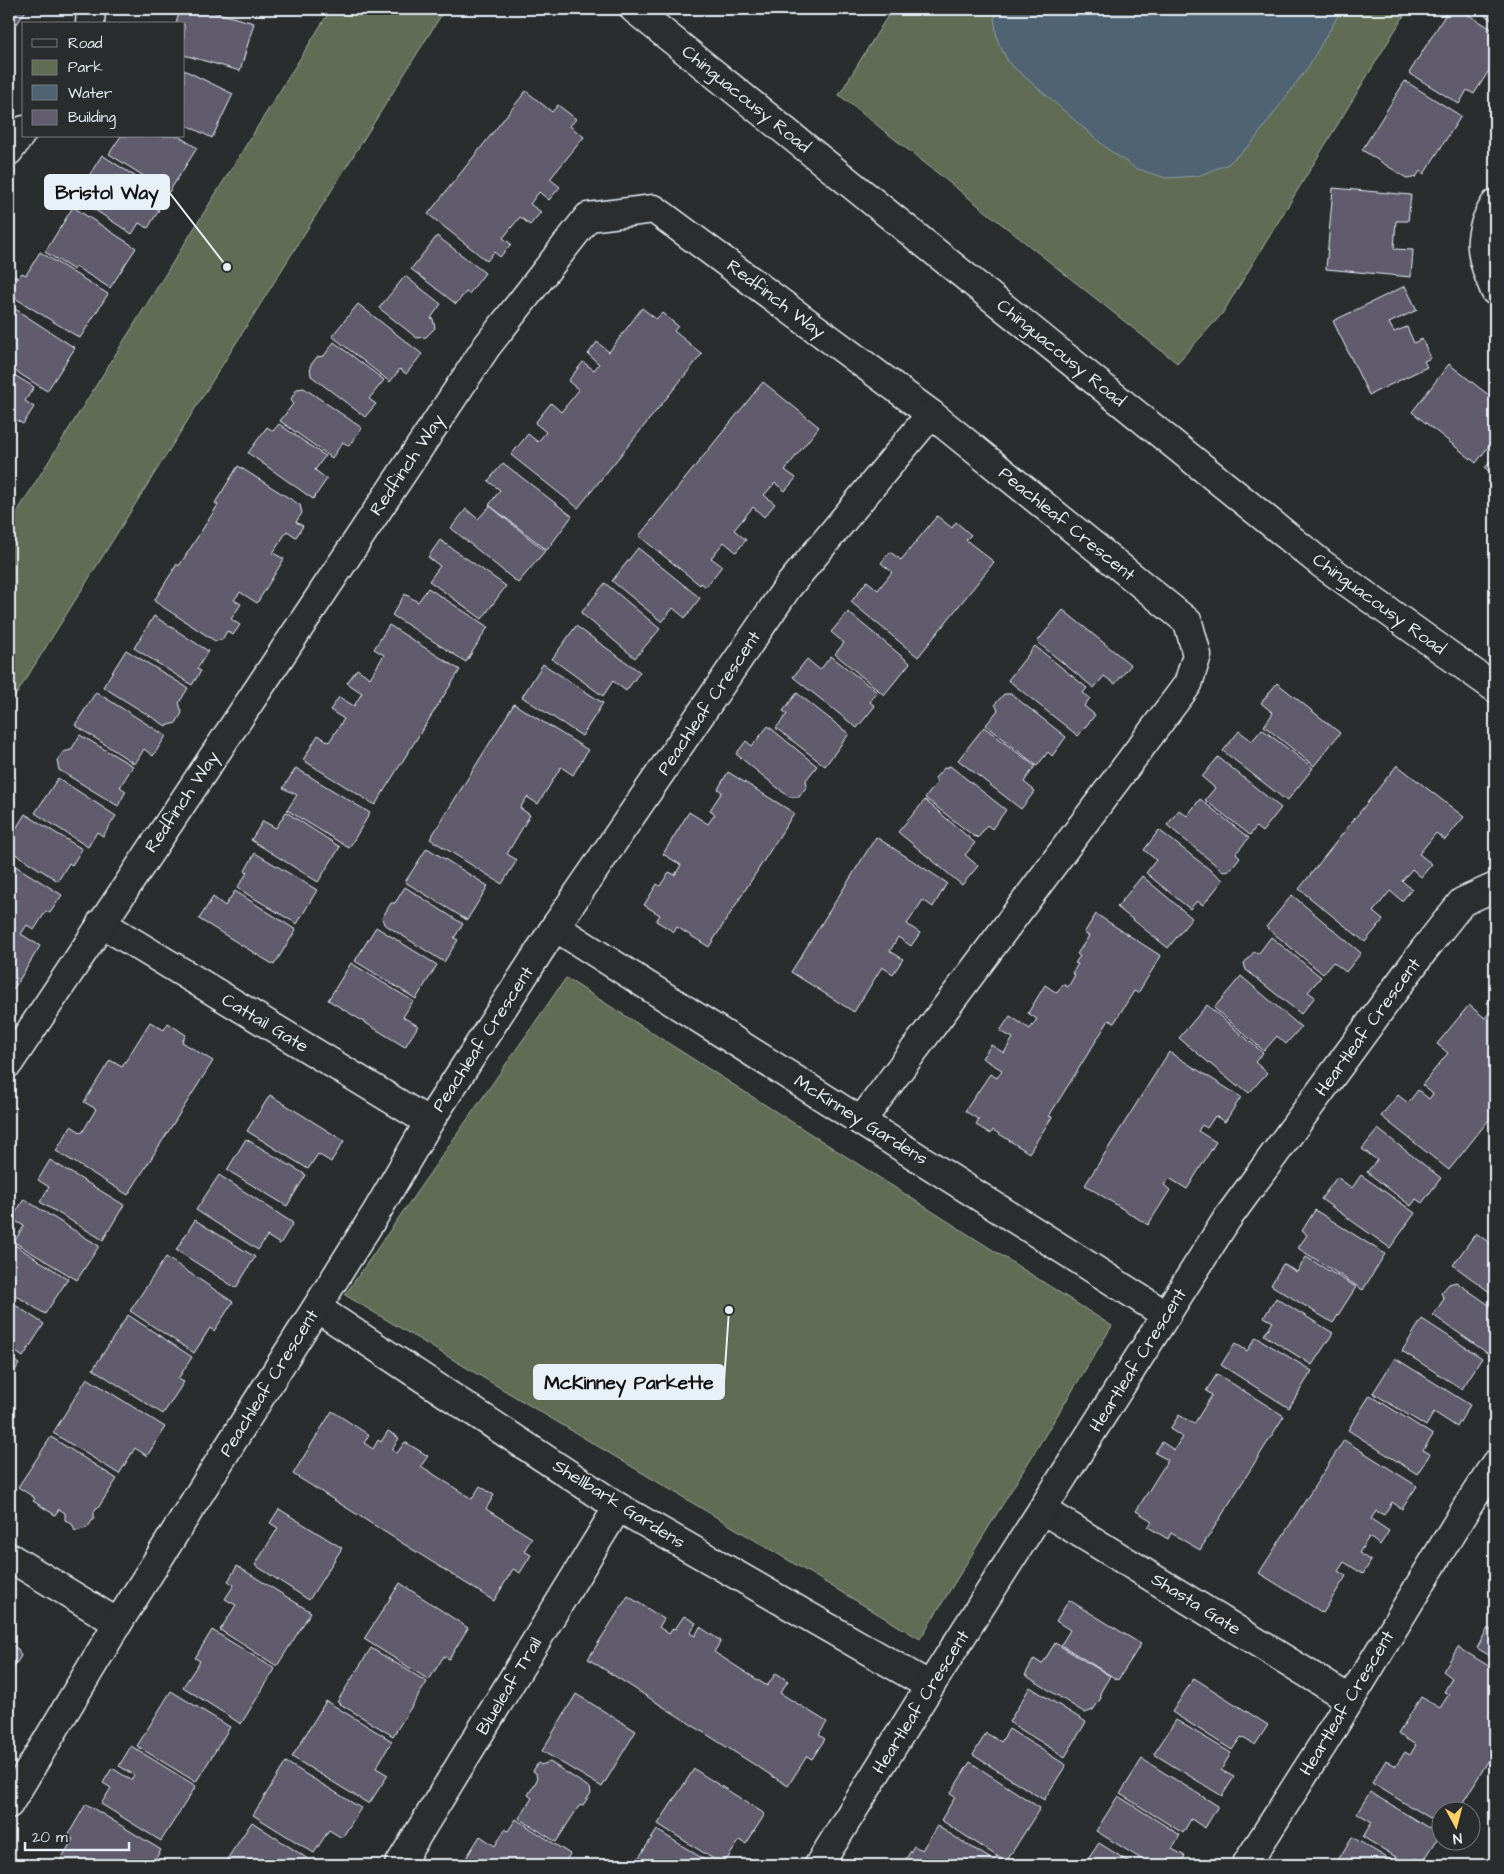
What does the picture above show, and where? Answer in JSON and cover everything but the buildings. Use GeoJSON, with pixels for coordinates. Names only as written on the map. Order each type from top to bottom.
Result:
{"type":"FeatureCollection","features":[{"type":"Feature","properties":{"kind":"street"},"geometry":{"type":"LineString","coordinates":[[90,22],[91,9]]}},
{"type":"Feature","properties":{"kind":"street","name":"Chinguacousy Road"},"geometry":{"type":"LineString","coordinates":[[634,9],[1322,564],[1495,688]]}},
{"type":"Feature","properties":{"kind":"street"},"geometry":{"type":"LineString","coordinates":[[9,151],[22,133]]}},
{"type":"Feature","properties":{"kind":"street"},"geometry":{"type":"LineString","coordinates":[[1495,204],[1488,215],[1481,237],[1484,264],[1495,291]]}},
{"type":"Feature","properties":{"kind":"street","name":"Redfinch Way"},"geometry":{"type":"LineString","coordinates":[[9,1063],[487,346],[588,217],[654,209],[931,414]]}},
{"type":"Feature","properties":{"kind":"street","name":"Peachleaf Crescent"},"geometry":{"type":"LineString","coordinates":[[9,1804],[118,1623],[376,1213],[429,1122],[555,927],[787,588],[931,414],[1188,622],[1197,655],[1188,684],[861,1121]]}},
{"type":"Feature","properties":{"kind":"street","name":"Heartleaf Crescent"},"geometry":{"type":"LineString","coordinates":[[819,1865],[930,1686],[1227,1219],[1424,950],[1462,902],[1495,887]]}},
{"type":"Feature","properties":{"kind":"street","name":"Cattail Gate"},"geometry":{"type":"LineString","coordinates":[[101,923],[429,1122]]}},
{"type":"Feature","properties":{"kind":"street","name":"McKinney Gardens"},"geometry":{"type":"LineString","coordinates":[[555,927],[1166,1315]]}},
{"type":"Feature","properties":{"kind":"street","name":"Shellbark Gardens"},"geometry":{"type":"LineString","coordinates":[[317,1308],[618,1507],[930,1686]]}},
{"type":"Feature","properties":{"kind":"street","name":"Heartleaf Crescent"},"geometry":{"type":"LineString","coordinates":[[1246,1865],[1322,1746],[1495,1464]]}},
{"type":"Feature","properties":{"kind":"street","name":"Blueleaf Trail"},"geometry":{"type":"LineString","coordinates":[[399,1865],[618,1507]]}},
{"type":"Feature","properties":{"kind":"street","name":"Shasta Gate"},"geometry":{"type":"LineString","coordinates":[[1043,1510],[1350,1698]]}},
{"type":"Feature","properties":{"kind":"street"},"geometry":{"type":"LineString","coordinates":[[9,1557],[118,1623]]}},
{"type":"Feature","properties":{"kind":"green space"},"geometry":{"type":"Polygon","coordinates":[[[331,9],[445,9],[9,706],[9,525],[331,9]]]}},
{"type":"Feature","properties":{"kind":"green space"},"geometry":{"type":"Polygon","coordinates":[[[892,9],[1408,9],[1222,314],[1177,363],[839,95],[892,9]]]}},
{"type":"Feature","properties":{"kind":"green space"},"geometry":{"type":"Polygon","coordinates":[[[566,978],[1112,1326],[920,1639],[345,1295],[566,978]]]}},
{"type":"Feature","properties":{"kind":"water"},"geometry":{"type":"Polygon","coordinates":[[[999,9],[1342,9],[1308,67],[1252,143],[1228,164],[1198,176],[1166,178],[1135,168],[1109,150],[1009,63],[998,42],[994,19],[999,9]]]}},
{"type":"Feature","properties":{"kind":"place","name":"Bristol Way"},"geometry":{"type":"Point","coordinates":[227,267]}},
{"type":"Feature","properties":{"kind":"place","name":"McKinney Parkette"},"geometry":{"type":"Point","coordinates":[729,1310]}}]}
